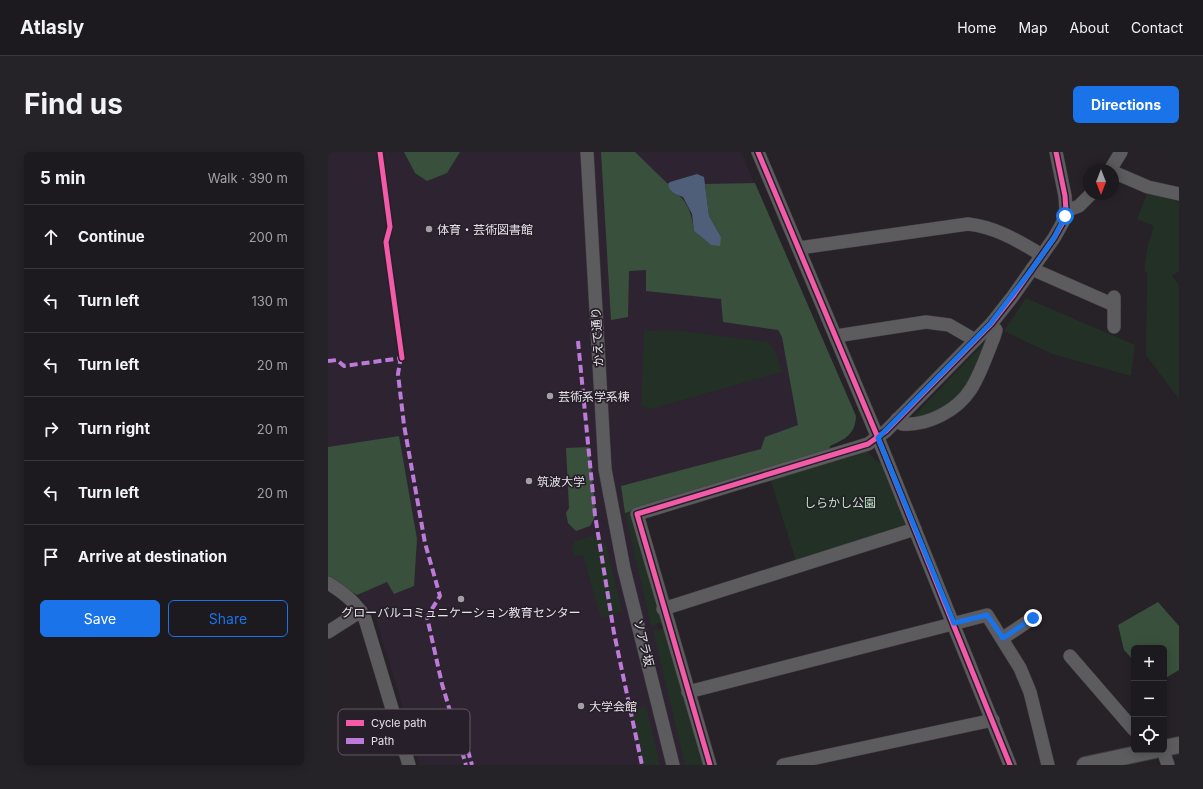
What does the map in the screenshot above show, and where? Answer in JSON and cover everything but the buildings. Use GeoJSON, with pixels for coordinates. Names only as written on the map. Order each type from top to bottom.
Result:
{"type":"FeatureCollection","features":[{"type":"Feature","properties":{"kind":"main road"},"geometry":{"type":"LineString","coordinates":[[1167,748],[1179,745]]}},
{"type":"Feature","properties":{"kind":"main road"},"geometry":{"type":"LineString","coordinates":[[1085,765],[1142,753]]}},
{"type":"Feature","properties":{"kind":"street","name":"かえで通り"},"geometry":{"type":"LineString","coordinates":[[587,152],[603,444],[614,522]]}},
{"type":"Feature","properties":{"kind":"street"},"geometry":{"type":"LineString","coordinates":[[758,152],[878,438],[954,623],[1010,765]]}},
{"type":"Feature","properties":{"kind":"street"},"geometry":{"type":"LineString","coordinates":[[710,765],[663,608],[637,514],[868,444],[878,438],[990,324],[1032,269],[1063,222],[1066,211],[1065,196],[1056,152]]}},
{"type":"Feature","properties":{"kind":"street"},"geometry":{"type":"LineString","coordinates":[[1114,164],[1121,152]]}},
{"type":"Feature","properties":{"kind":"street"},"geometry":{"type":"LineString","coordinates":[[1119,175],[1148,187],[1179,194]]}},
{"type":"Feature","properties":{"kind":"street"},"geometry":{"type":"LineString","coordinates":[[1066,211],[1079,206],[1086,200]]}},
{"type":"Feature","properties":{"kind":"street"},"geometry":{"type":"LineString","coordinates":[[799,248],[968,224],[1003,233],[1042,255]]}},
{"type":"Feature","properties":{"kind":"street"},"geometry":{"type":"LineString","coordinates":[[1032,269],[1114,300],[1114,327]]}},
{"type":"Feature","properties":{"kind":"street"},"geometry":{"type":"LineString","coordinates":[[836,336],[932,322],[949,325],[975,340]]}},
{"type":"Feature","properties":{"kind":"street"},"geometry":{"type":"LineString","coordinates":[[897,420],[902,424],[914,425],[926,423],[957,404],[966,396],[994,338],[996,330],[990,324]]}},
{"type":"Feature","properties":{"kind":"street","name":"ソアラ坂"},"geometry":{"type":"LineString","coordinates":[[614,522],[673,765]]}},
{"type":"Feature","properties":{"kind":"street"},"geometry":{"type":"LineString","coordinates":[[663,608],[915,529]]}},
{"type":"Feature","properties":{"kind":"street"},"geometry":{"type":"LineString","coordinates":[[328,584],[351,599],[361,611],[392,709]]}},
{"type":"Feature","properties":{"kind":"street"},"geometry":{"type":"LineString","coordinates":[[328,632],[361,611]]}},
{"type":"Feature","properties":{"kind":"street"},"geometry":{"type":"LineString","coordinates":[[688,692],[987,615],[1003,638],[1020,668],[1030,692],[1048,765]]}},
{"type":"Feature","properties":{"kind":"street"},"geometry":{"type":"LineString","coordinates":[[1003,638],[1033,618]]}},
{"type":"Feature","properties":{"kind":"street"},"geometry":{"type":"LineString","coordinates":[[1070,656],[1131,727]]}},
{"type":"Feature","properties":{"kind":"street"},"geometry":{"type":"LineString","coordinates":[[783,765],[993,720]]}},
{"type":"Feature","properties":{"kind":"street"},"geometry":{"type":"LineString","coordinates":[[1158,753],[1168,765]]}},
{"type":"Feature","properties":{"kind":"street"},"geometry":{"type":"LineString","coordinates":[[406,755],[409,765]]}},
{"type":"Feature","properties":{"kind":"shaded area","name":"筑波大学"},"geometry":{"type":"Polygon","coordinates":[[[328,152],[741,152],[856,416],[855,427],[845,439],[830,446],[829,451],[633,512],[688,765],[420,765],[417,755],[470,755],[470,709],[403,709],[375,615],[357,595],[328,577],[328,152]]]}},
{"type":"Feature","properties":{"kind":"green space"},"geometry":{"type":"Polygon","coordinates":[[[404,152],[460,152],[447,173],[427,181],[415,173],[404,152]]]}},
{"type":"Feature","properties":{"kind":"green space"},"geometry":{"type":"Polygon","coordinates":[[[601,152],[635,152],[668,184],[669,187],[680,196],[690,211],[694,231],[711,245],[721,237],[709,216],[705,184],[755,183],[856,416],[854,428],[848,436],[830,446],[829,451],[625,513],[621,486],[761,449],[765,437],[798,425],[782,337],[778,330],[723,322],[721,299],[646,291],[646,270],[629,271],[628,317],[611,320],[601,152]]]}},
{"type":"Feature","properties":{"kind":"green space"},"geometry":{"type":"Polygon","coordinates":[[[1148,192],[1179,202],[1179,271],[1172,276],[1179,285],[1179,399],[1146,355],[1147,273],[1144,271],[1147,249],[1154,226],[1137,219],[1148,192]]]}},
{"type":"Feature","properties":{"kind":"green space"},"geometry":{"type":"Polygon","coordinates":[[[1026,298],[1135,345],[1131,376],[1052,354],[1004,331],[1026,298]]]}},
{"type":"Feature","properties":{"kind":"green space"},"geometry":{"type":"Polygon","coordinates":[[[675,330],[768,342],[775,350],[782,372],[650,409],[641,405],[644,331],[675,330]]]}},
{"type":"Feature","properties":{"kind":"green space"},"geometry":{"type":"Polygon","coordinates":[[[992,335],[970,386],[954,404],[908,422],[992,335]]]}},
{"type":"Feature","properties":{"kind":"green space"},"geometry":{"type":"Polygon","coordinates":[[[399,436],[417,539],[414,586],[394,594],[387,582],[357,595],[328,577],[328,447],[399,436]]]}},
{"type":"Feature","properties":{"kind":"green space"},"geometry":{"type":"Polygon","coordinates":[[[589,447],[596,515],[590,526],[576,531],[568,523],[566,513],[569,508],[566,448],[589,447]]]}},
{"type":"Feature","properties":{"kind":"green space","name":"しらかし公園"},"geometry":{"type":"Polygon","coordinates":[[[866,451],[883,466],[907,523],[903,528],[796,561],[770,478],[866,451]]]}},
{"type":"Feature","properties":{"kind":"green space"},"geometry":{"type":"Polygon","coordinates":[[[632,512],[663,622],[651,626],[625,513],[632,512]]]}},
{"type":"Feature","properties":{"kind":"green space"},"geometry":{"type":"Polygon","coordinates":[[[594,535],[597,540],[602,538],[603,545],[606,544],[622,611],[601,618],[583,555],[574,557],[572,547],[575,541],[594,535]]]}},
{"type":"Feature","properties":{"kind":"green space"},"geometry":{"type":"Polygon","coordinates":[[[1158,602],[1179,626],[1179,670],[1167,677],[1167,645],[1131,645],[1131,658],[1124,650],[1118,625],[1158,602]]]}},
{"type":"Feature","properties":{"kind":"green space"},"geometry":{"type":"Polygon","coordinates":[[[665,628],[705,765],[685,765],[653,631],[665,628]]]}},
{"type":"Feature","properties":{"kind":"green space"},"geometry":{"type":"Polygon","coordinates":[[[646,706],[660,765],[643,765],[631,711],[646,706]]]}},
{"type":"Feature","properties":{"kind":"water"},"geometry":{"type":"Polygon","coordinates":[[[697,174],[704,177],[709,216],[721,237],[720,246],[711,245],[694,231],[692,214],[683,197],[673,192],[668,184],[670,182],[697,174]]]}},
{"type":"Feature","properties":{"kind":"marked path"},"geometry":{"type":"LineString","coordinates":[[578,341],[595,515],[614,633],[642,765]]}},
{"type":"Feature","properties":{"kind":"marked path"},"geometry":{"type":"LineString","coordinates":[[401,356],[398,374],[404,425],[425,543],[440,596],[427,617],[442,684],[449,709]]}},
{"type":"Feature","properties":{"kind":"marked path"},"geometry":{"type":"LineString","coordinates":[[328,361],[337,360],[344,366],[402,358]]}},
{"type":"Feature","properties":{"kind":"marked path"},"geometry":{"type":"LineString","coordinates":[[463,755],[466,765]]}},
{"type":"Feature","properties":{"kind":"marked path"},"geometry":{"type":"LineString","coordinates":[[469,755],[472,765]]}},
{"type":"Feature","properties":{"kind":"cycle path"},"geometry":{"type":"LineString","coordinates":[[380,152],[390,227],[386,242],[402,358]]}},
{"type":"Feature","properties":{"kind":"cycle path"},"geometry":{"type":"LineString","coordinates":[[758,152],[878,438],[1010,765]]}},
{"type":"Feature","properties":{"kind":"cycle path"},"geometry":{"type":"LineString","coordinates":[[710,765],[637,514],[868,444],[886,431],[991,324],[1013,296],[1054,238],[1063,222],[1066,211],[1065,196],[1056,152]]}},
{"type":"Feature","properties":{"kind":"place","name":"体育・芸術図書館"},"geometry":{"type":"Point","coordinates":[429,229]}},
{"type":"Feature","properties":{"kind":"place","name":"芸術系学系棟"},"geometry":{"type":"Point","coordinates":[550,396]}},
{"type":"Feature","properties":{"kind":"place","name":"筑波大学"},"geometry":{"type":"Point","coordinates":[529,481]}},
{"type":"Feature","properties":{"kind":"place","name":"グローバルコミュニケーション教育センター"},"geometry":{"type":"Point","coordinates":[461,599]}},
{"type":"Feature","properties":{"kind":"place","name":"大学会館"},"geometry":{"type":"Point","coordinates":[581,706]}},
{"type":"Feature","properties":{"kind":"route"},"geometry":{"type":"LineString","coordinates":[[1033,618],[1003,638],[987,615],[954,623],[878,438],[990,324],[1013,296],[1054,238],[1065,216]]}}]}
